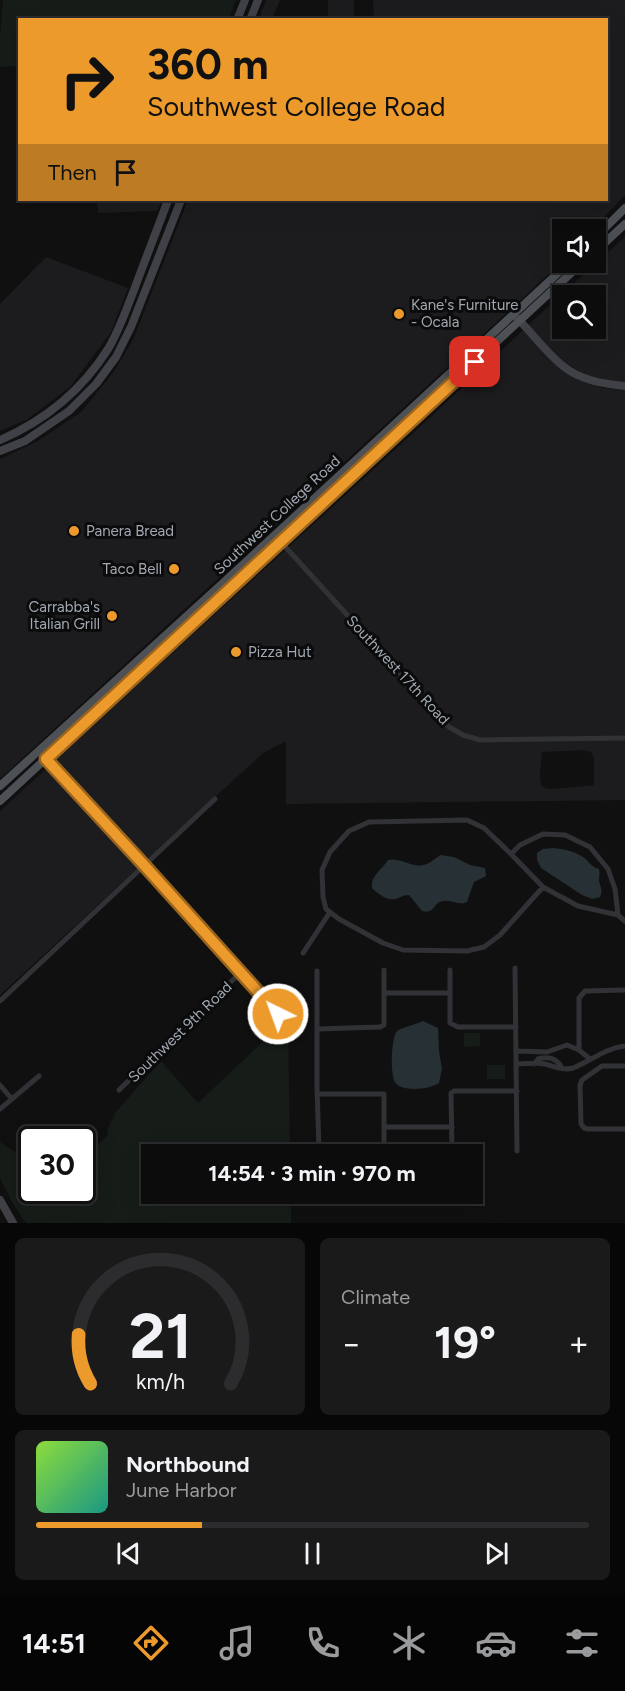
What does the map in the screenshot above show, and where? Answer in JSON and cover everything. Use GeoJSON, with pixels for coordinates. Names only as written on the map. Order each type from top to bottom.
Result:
{"type":"FeatureCollection","features":[{"type":"Feature","properties":{"kind":"main road"},"geometry":{"type":"LineString","coordinates":[[238,18],[244,0]]}},
{"type":"Feature","properties":{"kind":"main road"},"geometry":{"type":"LineString","coordinates":[[251,18],[258,0]]}},
{"type":"Feature","properties":{"kind":"main road"},"geometry":{"type":"LineString","coordinates":[[0,440],[27,427],[66,399],[82,384],[108,349],[126,310],[168,201]]}},
{"type":"Feature","properties":{"kind":"main road"},"geometry":{"type":"LineString","coordinates":[[0,451],[25,441],[69,411],[96,384],[116,357],[131,327],[181,201]]}},
{"type":"Feature","properties":{"kind":"main road"},"geometry":{"type":"LineString","coordinates":[[606,227],[625,208]]}},
{"type":"Feature","properties":{"kind":"main road"},"geometry":{"type":"LineString","coordinates":[[606,242],[625,224]]}},
{"type":"Feature","properties":{"kind":"main road","name":"Southwest College Road"},"geometry":{"type":"LineString","coordinates":[[517,318],[560,273]]}},
{"type":"Feature","properties":{"kind":"main road","name":"Southwest College Road"},"geometry":{"type":"LineString","coordinates":[[0,786],[278,538],[517,318],[570,273]]}},
{"type":"Feature","properties":{"kind":"main road"},"geometry":{"type":"LineString","coordinates":[[517,318],[563,366],[603,384],[625,386]]}},
{"type":"Feature","properties":{"kind":"main road","name":"Southwest College Road"},"geometry":{"type":"LineString","coordinates":[[0,801],[278,538]]}},
{"type":"Feature","properties":{"kind":"main road"},"geometry":{"type":"LineString","coordinates":[[0,1200],[13,1223]]}},
{"type":"Feature","properties":{"kind":"street","name":"Southwest 17th Road"},"geometry":{"type":"LineString","coordinates":[[278,538],[449,727],[463,735],[480,740],[625,738]]}},
{"type":"Feature","properties":{"kind":"street"},"geometry":{"type":"LineString","coordinates":[[46,759],[278,1014]]}},
{"type":"Feature","properties":{"kind":"street"},"geometry":{"type":"LineString","coordinates":[[0,1000],[215,799]]}},
{"type":"Feature","properties":{"kind":"street"},"geometry":{"type":"LineString","coordinates":[[511,854],[520,845],[543,834],[566,835],[590,847],[608,869],[622,917],[578,906],[543,887],[484,828],[467,820],[369,822],[349,831],[330,852],[322,870],[326,909],[339,919],[384,943],[403,950],[467,951],[484,947],[500,935],[543,887]]}},
{"type":"Feature","properties":{"kind":"street"},"geometry":{"type":"LineString","coordinates":[[303,953],[330,912]]}},
{"type":"Feature","properties":{"kind":"street"},"geometry":{"type":"LineString","coordinates":[[515,968],[517,1150]]}},
{"type":"Feature","properties":{"kind":"street"},"geometry":{"type":"LineString","coordinates":[[318,1029],[384,1025],[384,970]]}},
{"type":"Feature","properties":{"kind":"street"},"geometry":{"type":"LineString","coordinates":[[450,970],[450,1023],[453,1026],[516,1027]]}},
{"type":"Feature","properties":{"kind":"street"},"geometry":{"type":"LineString","coordinates":[[318,971],[319,1144]]}},
{"type":"Feature","properties":{"kind":"street","name":"Southwest 9th Road"},"geometry":{"type":"LineString","coordinates":[[118,1090],[240,973]]}},
{"type":"Feature","properties":{"kind":"street"},"geometry":{"type":"LineString","coordinates":[[579,1050],[579,998],[581,994],[585,991],[625,990]]}},
{"type":"Feature","properties":{"kind":"street"},"geometry":{"type":"LineString","coordinates":[[384,993],[450,993]]}},
{"type":"Feature","properties":{"kind":"street"},"geometry":{"type":"LineString","coordinates":[[517,1052],[548,1052],[567,1045],[579,1050],[590,1059]]}},
{"type":"Feature","properties":{"kind":"street"},"geometry":{"type":"LineString","coordinates":[[517,1064],[544,1064],[574,1068],[615,1047],[625,1046]]}},
{"type":"Feature","properties":{"kind":"street"},"geometry":{"type":"LineString","coordinates":[[597,1055],[602,1066]]}},
{"type":"Feature","properties":{"kind":"street"},"geometry":{"type":"LineString","coordinates":[[625,1066],[602,1066],[582,1080],[580,1085],[581,1124],[584,1128],[588,1130],[625,1129]]}},
{"type":"Feature","properties":{"kind":"street"},"geometry":{"type":"LineString","coordinates":[[0,1109],[39,1076]]}},
{"type":"Feature","properties":{"kind":"street"},"geometry":{"type":"LineString","coordinates":[[0,1085],[11,1098]]}},
{"type":"Feature","properties":{"kind":"street"},"geometry":{"type":"LineString","coordinates":[[452,1144],[451,1093],[454,1091],[517,1091]]}},
{"type":"Feature","properties":{"kind":"street"},"geometry":{"type":"LineString","coordinates":[[317,1094],[384,1094],[384,1144]]}},
{"type":"Feature","properties":{"kind":"street"},"geometry":{"type":"LineString","coordinates":[[385,1127],[452,1126]]}},
{"type":"Feature","properties":{"kind":"shaded area"},"geometry":{"type":"Polygon","coordinates":[[[3,0],[236,0],[229,18],[18,18],[18,66],[0,67],[3,0]]]}},
{"type":"Feature","properties":{"kind":"shaded area"},"geometry":{"type":"Polygon","coordinates":[[[266,0],[280,0],[272,18],[259,18],[266,0]]]}},
{"type":"Feature","properties":{"kind":"shaded area"},"geometry":{"type":"Polygon","coordinates":[[[328,0],[354,0],[354,18],[328,18],[328,0]]]}},
{"type":"Feature","properties":{"kind":"shaded area"},"geometry":{"type":"Polygon","coordinates":[[[373,0],[625,0],[625,195],[602,219],[552,219],[552,271],[0,779],[0,459],[38,441],[81,412],[113,373],[133,340],[188,201],[608,201],[608,18],[374,18],[373,0]]]}},
{"type":"Feature","properties":{"kind":"shaded area"},"geometry":{"type":"Polygon","coordinates":[[[97,201],[162,201],[157,211],[98,213],[97,201]]]}},
{"type":"Feature","properties":{"kind":"shaded area"},"geometry":{"type":"Polygon","coordinates":[[[625,237],[625,383],[603,380],[582,373],[565,363],[528,325],[552,303],[552,339],[606,339],[606,285],[572,285],[585,273],[606,273],[606,254],[625,237]]]}},
{"type":"Feature","properties":{"kind":"shaded area"},"geometry":{"type":"Polygon","coordinates":[[[46,257],[128,288],[111,332],[71,386],[28,419],[0,431],[0,304],[46,257]]]}},
{"type":"Feature","properties":{"kind":"shaded area"},"geometry":{"type":"Polygon","coordinates":[[[523,330],[561,369],[580,380],[603,388],[625,390],[625,800],[286,804],[286,741],[263,753],[0,995],[0,811],[523,330]],[[583,750],[542,752],[541,784],[544,788],[553,789],[594,785],[594,758],[591,752],[583,750]]]}},
{"type":"Feature","properties":{"kind":"shaded area"},"geometry":{"type":"Polygon","coordinates":[[[553,848],[576,853],[599,869],[602,891],[600,897],[592,899],[582,895],[541,868],[537,860],[537,853],[543,849],[553,848]]]}},
{"type":"Feature","properties":{"kind":"shaded area"},"geometry":{"type":"Polygon","coordinates":[[[441,855],[485,868],[486,876],[474,882],[467,902],[443,901],[426,912],[422,911],[409,895],[389,899],[372,888],[373,880],[388,860],[393,859],[419,866],[441,855]]]}},
{"type":"Feature","properties":{"kind":"shaded area"},"geometry":{"type":"Polygon","coordinates":[[[288,1018],[290,1144],[141,1144],[141,1204],[291,1204],[291,1223],[26,1223],[0,1178],[0,1142],[18,1153],[18,1204],[96,1204],[96,1147],[108,1134],[107,1131],[115,1113],[161,1061],[198,1103],[288,1018]]]}},
{"type":"Feature","properties":{"kind":"shaded area"},"geometry":{"type":"Polygon","coordinates":[[[423,1021],[438,1028],[442,1069],[439,1083],[423,1088],[403,1088],[395,1082],[392,1072],[392,1048],[395,1035],[399,1030],[423,1021]]]}},
{"type":"Feature","properties":{"kind":"shaded area"},"geometry":{"type":"Polygon","coordinates":[[[464,1033],[480,1033],[480,1046],[464,1047],[464,1033]]]}},
{"type":"Feature","properties":{"kind":"shaded area"},"geometry":{"type":"Polygon","coordinates":[[[487,1065],[505,1065],[505,1079],[487,1079],[487,1065]]]}},
{"type":"Feature","properties":{"kind":"place","name":"Kane's Furniture - Ocala"},"geometry":{"type":"Point","coordinates":[399,314]}},
{"type":"Feature","properties":{"kind":"place","name":"Panera Bread"},"geometry":{"type":"Point","coordinates":[74,531]}},
{"type":"Feature","properties":{"kind":"place","name":"Taco Bell"},"geometry":{"type":"Point","coordinates":[174,569]}},
{"type":"Feature","properties":{"kind":"place","name":"Carrabba's Italian Grill"},"geometry":{"type":"Point","coordinates":[112,616]}},
{"type":"Feature","properties":{"kind":"place","name":"Pizza Hut"},"geometry":{"type":"Point","coordinates":[236,652]}},
{"type":"Feature","properties":{"kind":"route"},"geometry":{"type":"LineString","coordinates":[[278,1014],[46,759],[475,362]]}}]}
